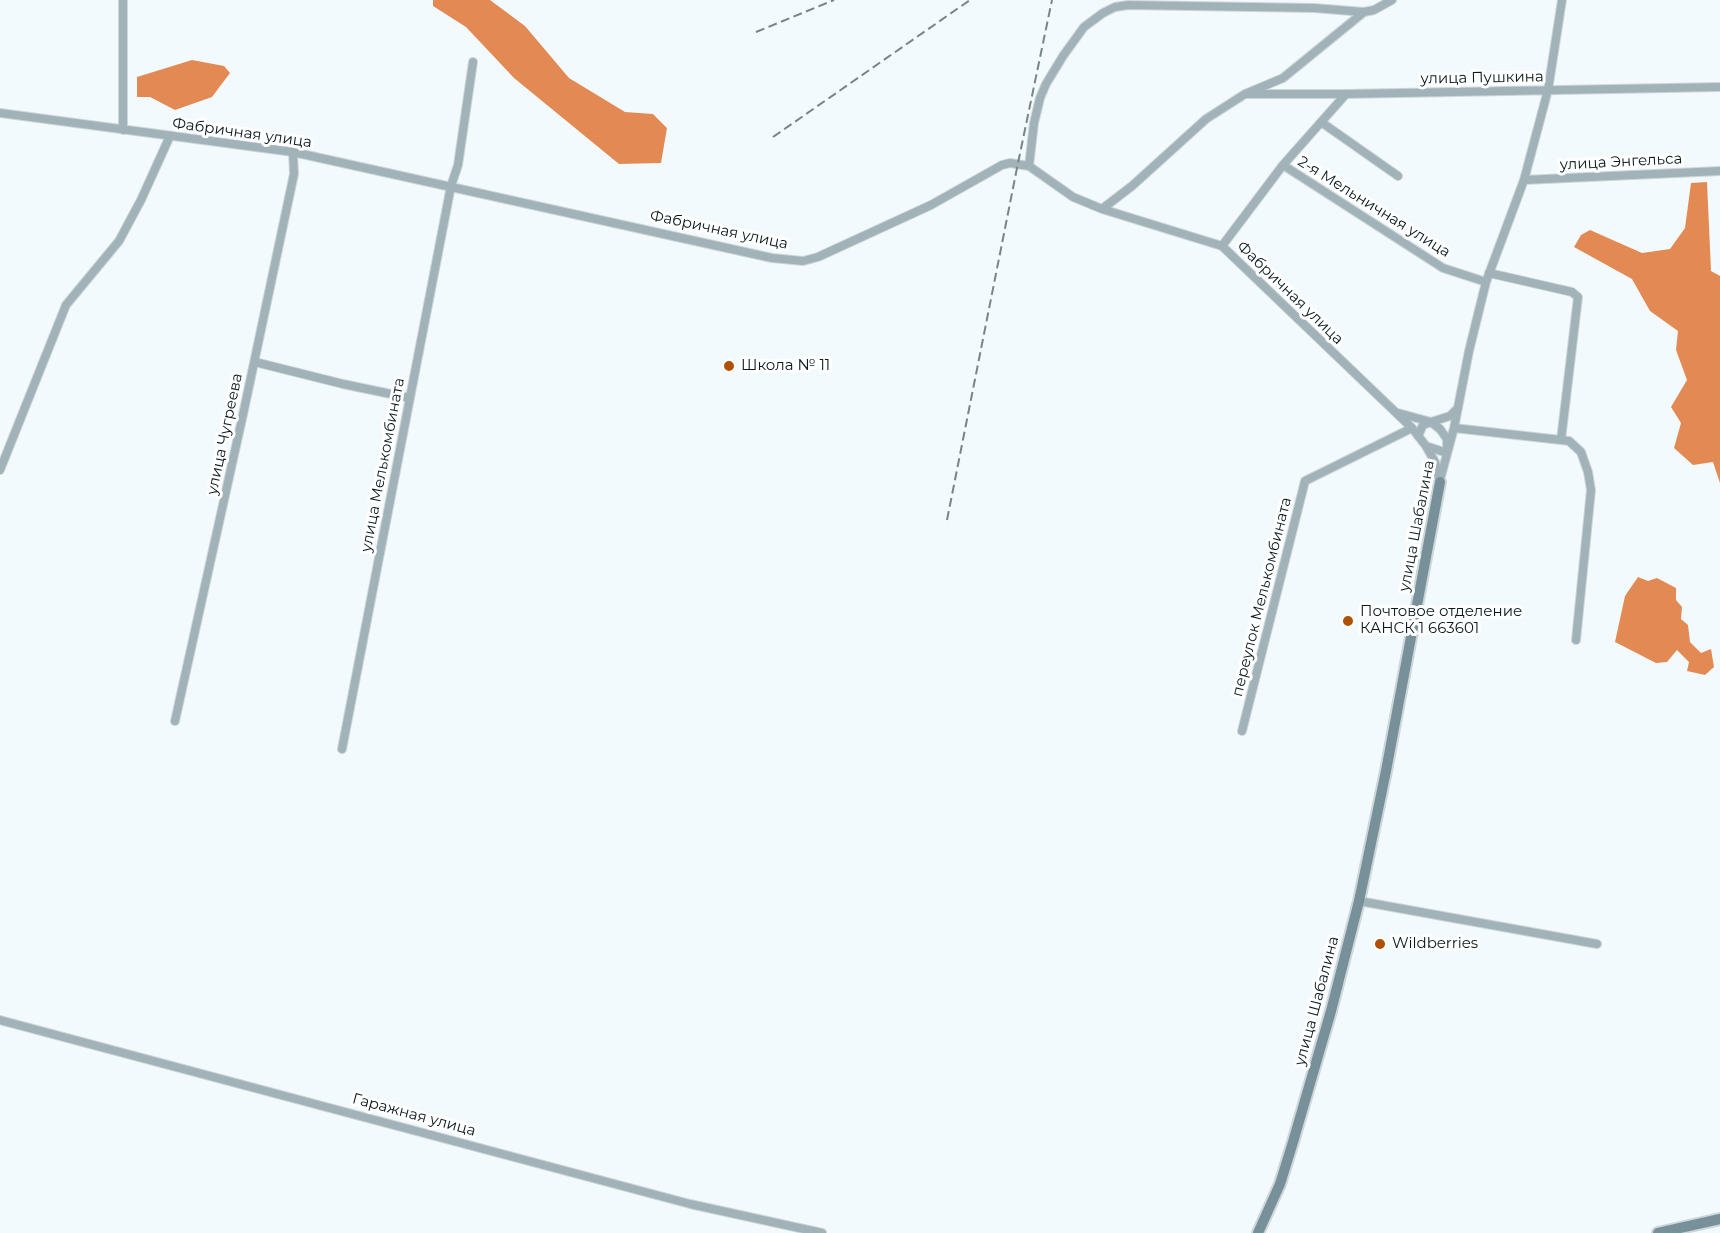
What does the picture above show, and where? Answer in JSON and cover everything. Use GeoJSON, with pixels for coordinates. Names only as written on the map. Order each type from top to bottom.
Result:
{"type":"FeatureCollection","features":[{"type":"Feature","properties":{"kind":"street"},"geometry":{"type":"LineString","coordinates":[[123,0],[123,130]]}},
{"type":"Feature","properties":{"kind":"street"},"geometry":{"type":"LineString","coordinates":[[1029,166],[1034,123],[1040,98],[1063,56],[1084,27],[1115,7],[1128,5],[1314,8],[1364,12],[1374,10],[1384,2],[1392,0]]}},
{"type":"Feature","properties":{"kind":"street","name":"улица Шабалина"},"geometry":{"type":"LineString","coordinates":[[1258,1233],[1280,1184],[1293,1142],[1331,1011],[1359,901],[1386,771],[1440,482],[1454,428],[1469,351],[1486,282],[1524,180],[1548,90],[1562,0]]}},
{"type":"Feature","properties":{"kind":"street"},"geometry":{"type":"LineString","coordinates":[[1102,209],[1132,186],[1206,119],[1245,94],[1283,78],[1364,12]]}},
{"type":"Feature","properties":{"kind":"street","name":"улица Мелькомбината"},"geometry":{"type":"LineString","coordinates":[[342,749],[451,186],[458,165],[472,62]]}},
{"type":"Feature","properties":{"kind":"street","name":"улица Пушкина"},"geometry":{"type":"LineString","coordinates":[[1245,94],[1720,87]]}},
{"type":"Feature","properties":{"kind":"street"},"geometry":{"type":"LineString","coordinates":[[1222,246],[1283,165],[1346,94]]}},
{"type":"Feature","properties":{"kind":"street","name":"Фабричная улица"},"geometry":{"type":"LineString","coordinates":[[0,114],[293,152],[772,258],[803,261],[931,205],[1002,165],[1010,163],[1029,166],[1067,194],[1102,209],[1222,246],[1412,428],[1435,462],[1440,482]]}},
{"type":"Feature","properties":{"kind":"street"},"geometry":{"type":"LineString","coordinates":[[1321,123],[1398,176]]}},
{"type":"Feature","properties":{"kind":"street"},"geometry":{"type":"LineString","coordinates":[[0,470],[66,305],[119,241],[141,200],[170,136]]}},
{"type":"Feature","properties":{"kind":"street","name":"улица Чугреева"},"geometry":{"type":"LineString","coordinates":[[175,721],[255,362],[294,174],[293,152]]}},
{"type":"Feature","properties":{"kind":"street","name":"2-я Мельничная улица"},"geometry":{"type":"LineString","coordinates":[[1283,165],[1443,268],[1486,282]]}},
{"type":"Feature","properties":{"kind":"street","name":"улица Энгельса"},"geometry":{"type":"LineString","coordinates":[[1524,180],[1720,171]]}},
{"type":"Feature","properties":{"kind":"street"},"geometry":{"type":"LineString","coordinates":[[1489,273],[1572,292],[1578,297],[1561,440]]}},
{"type":"Feature","properties":{"kind":"street"},"geometry":{"type":"LineString","coordinates":[[255,362],[410,398]]}},
{"type":"Feature","properties":{"kind":"street"},"geometry":{"type":"LineString","coordinates":[[1418,436],[1423,425],[1450,416],[1458,407]]}},
{"type":"Feature","properties":{"kind":"street"},"geometry":{"type":"LineString","coordinates":[[1394,411],[1431,422],[1447,439],[1447,453],[1426,446]]}},
{"type":"Feature","properties":{"kind":"street","name":"переулок Мелькомбината"},"geometry":{"type":"LineString","coordinates":[[1242,731],[1305,481],[1412,428]]}},
{"type":"Feature","properties":{"kind":"street"},"geometry":{"type":"LineString","coordinates":[[1454,428],[1569,441],[1581,452],[1591,490],[1576,640]]}},
{"type":"Feature","properties":{"kind":"street"},"geometry":{"type":"LineString","coordinates":[[1359,901],[1597,944]]}},
{"type":"Feature","properties":{"kind":"street","name":"Гаражная улица"},"geometry":{"type":"LineString","coordinates":[[0,1020],[690,1204],[822,1233]]}},
{"type":"Feature","properties":{"kind":"street"},"geometry":{"type":"LineString","coordinates":[[1658,1233],[1720,1219]]}},
{"type":"Feature","properties":{"kind":"shaded area"},"geometry":{"type":"Polygon","coordinates":[[[433,0],[490,0],[525,26],[569,78],[625,112],[653,114],[667,128],[661,163],[619,164],[514,78],[466,27],[433,6],[433,0]]]}},
{"type":"Feature","properties":{"kind":"shaded area"},"geometry":{"type":"Polygon","coordinates":[[[192,60],[224,66],[230,73],[212,97],[175,110],[150,97],[137,97],[137,77],[192,60]]]}},
{"type":"Feature","properties":{"kind":"shaded area"},"geometry":{"type":"Polygon","coordinates":[[[1707,182],[1711,271],[1720,276],[1720,483],[1713,462],[1693,465],[1674,448],[1681,423],[1671,407],[1687,380],[1676,350],[1678,331],[1650,311],[1632,279],[1574,247],[1581,235],[1590,230],[1642,253],[1670,249],[1685,228],[1691,183],[1707,182]]]}},
{"type":"Feature","properties":{"kind":"shaded area"},"geometry":{"type":"Polygon","coordinates":[[[1638,577],[1648,581],[1657,578],[1676,588],[1676,600],[1682,607],[1681,619],[1688,625],[1690,642],[1701,653],[1711,649],[1714,667],[1705,675],[1687,671],[1689,662],[1677,650],[1667,662],[1656,663],[1615,642],[1625,596],[1638,577]]]}},
{"type":"Feature","properties":{"kind":"railway"},"geometry":{"type":"LineString","coordinates":[[756,32],[834,0]]}},
{"type":"Feature","properties":{"kind":"railway"},"geometry":{"type":"LineString","coordinates":[[773,137],[970,0]]}},
{"type":"Feature","properties":{"kind":"railway"},"geometry":{"type":"LineString","coordinates":[[947,520],[1052,0]]}},
{"type":"Feature","properties":{"kind":"place","name":"Школа № 11"},"geometry":{"type":"Point","coordinates":[729,366]}},
{"type":"Feature","properties":{"kind":"place","name":"Почтовое отделение КАНСК 1 663601"},"geometry":{"type":"Point","coordinates":[1348,621]}},
{"type":"Feature","properties":{"kind":"place","name":"Wildberries"},"geometry":{"type":"Point","coordinates":[1380,944]}}]}
